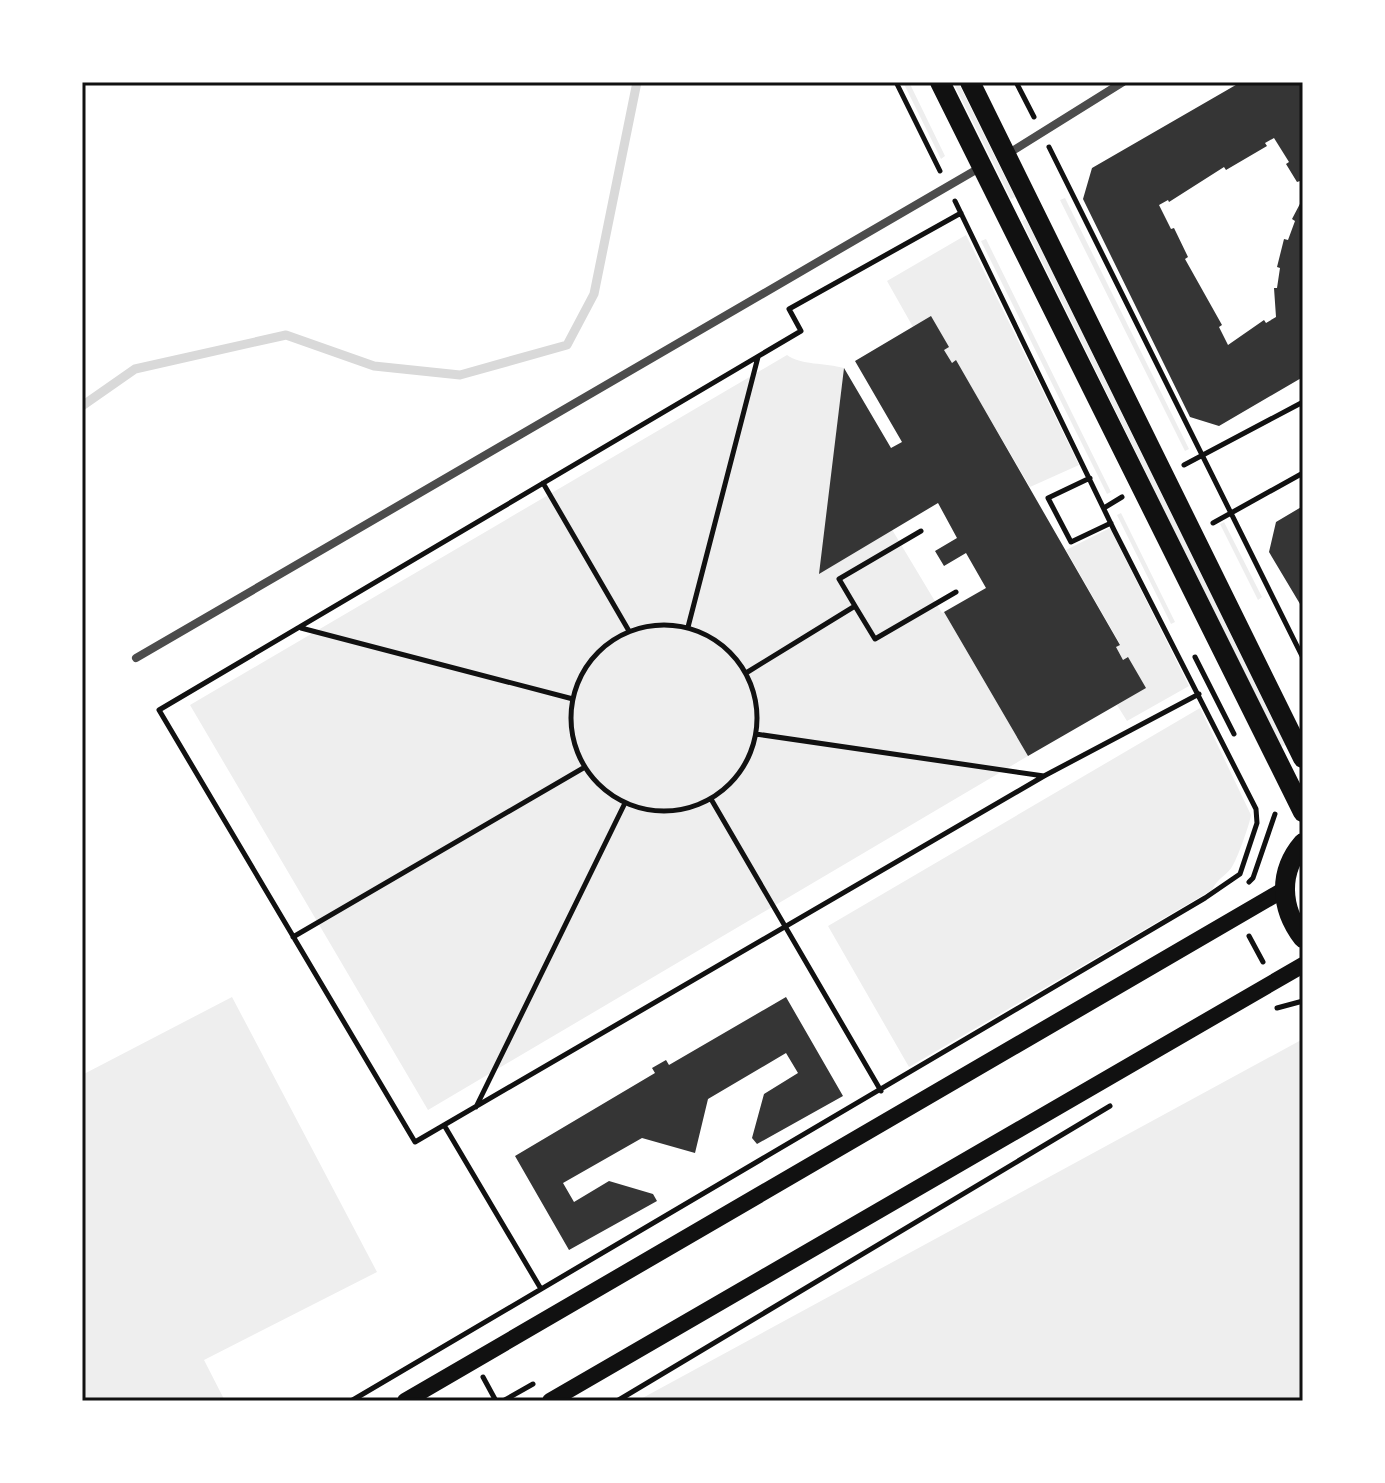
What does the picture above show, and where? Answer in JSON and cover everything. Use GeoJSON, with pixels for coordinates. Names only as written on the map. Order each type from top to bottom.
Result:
{"type":"FeatureCollection","features":[{"type":"Feature","properties":{"kind":"main road"},"geometry":{"type":"LineString","coordinates":[[940,82],[1303,812]]}},
{"type":"Feature","properties":{"kind":"main road"},"geometry":{"type":"LineString","coordinates":[[970,82],[1303,758]]}},
{"type":"Feature","properties":{"kind":"main road"},"geometry":{"type":"LineString","coordinates":[[1303,843],[1288,868],[1285,889],[1289,915],[1303,938]]}},
{"type":"Feature","properties":{"kind":"main road"},"geometry":{"type":"LineString","coordinates":[[405,1401],[1285,889]]}},
{"type":"Feature","properties":{"kind":"main road"},"geometry":{"type":"LineString","coordinates":[[550,1401],[1303,965]]}},
{"type":"Feature","properties":{"kind":"street"},"geometry":{"type":"LineString","coordinates":[[1006,155],[1123,82]]}},
{"type":"Feature","properties":{"kind":"street"},"geometry":{"type":"LineString","coordinates":[[136,658],[982,166]]}},
{"type":"Feature","properties":{"kind":"path"},"geometry":{"type":"LineString","coordinates":[[351,1401],[881,1091],[1205,898],[1240,874],[1257,823],[1256,809],[1111,523],[896,82]]}},
{"type":"Feature","properties":{"kind":"path"},"geometry":{"type":"LineString","coordinates":[[1016,82],[1303,658]]}},
{"type":"Feature","properties":{"kind":"path"},"geometry":{"type":"LineString","coordinates":[[961,213],[789,309],[801,331],[159,710],[415,1142],[1044,776],[1199,694]]}},
{"type":"Feature","properties":{"kind":"path"},"geometry":{"type":"LineString","coordinates":[[688,627],[758,356]]}},
{"type":"Feature","properties":{"kind":"path"},"geometry":{"type":"LineString","coordinates":[[1185,464],[1303,402]]}},
{"type":"Feature","properties":{"kind":"path"},"geometry":{"type":"LineString","coordinates":[[1192,533],[1303,473]]}},
{"type":"Feature","properties":{"kind":"path"},"geometry":{"type":"LineString","coordinates":[[1090,478],[1048,498],[1071,542],[1111,523]]}},
{"type":"Feature","properties":{"kind":"path"},"geometry":{"type":"LineString","coordinates":[[543,483],[629,631]]}},
{"type":"Feature","properties":{"kind":"path"},"geometry":{"type":"LineString","coordinates":[[1113,484],[1127,512]]}},
{"type":"Feature","properties":{"kind":"path"},"geometry":{"type":"LineString","coordinates":[[1104,508],[1120,498]]}},
{"type":"Feature","properties":{"kind":"path"},"geometry":{"type":"LineString","coordinates":[[921,531],[839,579],[875,639],[956,592]]}},
{"type":"Feature","properties":{"kind":"path"},"geometry":{"type":"LineString","coordinates":[[746,673],[855,606]]}},
{"type":"Feature","properties":{"kind":"path"},"geometry":{"type":"LineString","coordinates":[[658,624],[688,627],[722,644],[746,673],[756,702],[756,734],[751,754],[727,787],[695,806],[659,811],[625,803],[602,787],[585,767],[573,734],[573,699],[587,665],[613,640],[629,631],[658,624]]}},
{"type":"Feature","properties":{"kind":"path"},"geometry":{"type":"LineString","coordinates":[[300,627],[573,699]]}},
{"type":"Feature","properties":{"kind":"path"},"geometry":{"type":"LineString","coordinates":[[1191,646],[1212,695],[1236,737]]}},
{"type":"Feature","properties":{"kind":"path"},"geometry":{"type":"LineString","coordinates":[[756,734],[1044,776]]}},
{"type":"Feature","properties":{"kind":"path"},"geometry":{"type":"LineString","coordinates":[[293,937],[585,767]]}},
{"type":"Feature","properties":{"kind":"path"},"geometry":{"type":"LineString","coordinates":[[711,799],[881,1091]]}},
{"type":"Feature","properties":{"kind":"path"},"geometry":{"type":"LineString","coordinates":[[1270,801],[1275,815],[1253,878],[1230,900],[1273,982]]}},
{"type":"Feature","properties":{"kind":"path"},"geometry":{"type":"LineString","coordinates":[[475,1108],[625,803]]}},
{"type":"Feature","properties":{"kind":"path"},"geometry":{"type":"LineString","coordinates":[[1267,1013],[1292,1002],[1303,1001]]}},
{"type":"Feature","properties":{"kind":"path"},"geometry":{"type":"LineString","coordinates":[[617,1401],[1119,1101]]}},
{"type":"Feature","properties":{"kind":"path"},"geometry":{"type":"LineString","coordinates":[[444,1125],[541,1289]]}},
{"type":"Feature","properties":{"kind":"shaded area"},"geometry":{"type":"Polygon","coordinates":[[[903,82],[909,82],[945,156],[941,159],[903,82]]]}},
{"type":"Feature","properties":{"kind":"shaded area"},"geometry":{"type":"Polygon","coordinates":[[[953,82],[958,82],[1015,197],[1011,199],[953,82]]]}},
{"type":"Feature","properties":{"kind":"shaded area"},"geometry":{"type":"Polygon","coordinates":[[[1065,198],[1189,449],[1185,451],[1060,200],[1065,198]]]}},
{"type":"Feature","properties":{"kind":"shaded area"},"geometry":{"type":"Polygon","coordinates":[[[1026,219],[1285,745],[1281,747],[1022,221],[1026,219]]]}},
{"type":"Feature","properties":{"kind":"shaded area"},"geometry":{"type":"Polygon","coordinates":[[[966,235],[1079,465],[1030,487],[956,361],[952,363],[944,350],[913,327],[887,281],[966,235]]]}},
{"type":"Feature","properties":{"kind":"shaded area"},"geometry":{"type":"Polygon","coordinates":[[[986,239],[1111,492],[1107,494],[981,241],[986,239]]]}},
{"type":"Feature","properties":{"kind":"shaded area"},"geometry":{"type":"Polygon","coordinates":[[[787,355],[806,362],[844,368],[836,436],[1028,756],[428,1110],[190,705],[787,355]]]}},
{"type":"Feature","properties":{"kind":"shaded area"},"geometry":{"type":"Polygon","coordinates":[[[1121,513],[1175,622],[1171,624],[1117,515],[1121,513]]]}},
{"type":"Feature","properties":{"kind":"shaded area"},"geometry":{"type":"Polygon","coordinates":[[[1224,522],[1262,597],[1258,600],[1220,524],[1224,522]]]}},
{"type":"Feature","properties":{"kind":"shaded area"},"geometry":{"type":"Polygon","coordinates":[[[1110,528],[1189,686],[1127,721],[1117,705],[1145,688],[1127,657],[1123,660],[1116,647],[1120,644],[1066,550],[1110,528]]]}},
{"type":"Feature","properties":{"kind":"shaded area"},"geometry":{"type":"Polygon","coordinates":[[[1200,708],[1251,815],[1231,868],[1212,890],[909,1067],[828,926],[1200,708]]]}},
{"type":"Feature","properties":{"kind":"shaded area"},"geometry":{"type":"Polygon","coordinates":[[[232,997],[377,1272],[204,1360],[225,1401],[82,1401],[82,1075],[232,997]]]}},
{"type":"Feature","properties":{"kind":"shaded area"},"geometry":{"type":"Polygon","coordinates":[[[1303,1039],[1303,1401],[637,1401],[1303,1039]]]}},
{"type":"Feature","properties":{"kind":"building"},"geometry":{"type":"Polygon","coordinates":[[[1241,82],[1303,82],[1303,186],[1286,164],[1289,162],[1274,138],[1265,143],[1267,146],[1226,170],[1224,167],[1169,202],[1159,205],[1171,229],[1174,228],[1188,257],[1185,259],[1222,325],[1219,327],[1228,345],[1264,320],[1266,323],[1276,317],[1274,288],[1277,288],[1280,268],[1277,267],[1284,239],[1288,240],[1295,221],[1292,219],[1303,198],[1303,377],[1219,426],[1190,417],[1083,199],[1092,168],[1241,82]]]}},
{"type":"Feature","properties":{"kind":"building"},"geometry":{"type":"Polygon","coordinates":[[[931,316],[949,347],[944,350],[952,363],[956,360],[1120,645],[1116,647],[1123,660],[1128,657],[1146,688],[1028,756],[944,612],[986,588],[966,553],[944,566],[935,551],[957,538],[938,503],[819,574],[844,368],[891,448],[902,442],[855,361],[931,316]]]}},
{"type":"Feature","properties":{"kind":"building"},"geometry":{"type":"Polygon","coordinates":[[[1303,506],[1303,609],[1269,552],[1276,522],[1303,506]]]}},
{"type":"Feature","properties":{"kind":"building"},"geometry":{"type":"Polygon","coordinates":[[[786,997],[843,1096],[757,1144],[752,1138],[764,1094],[798,1073],[786,1053],[708,1099],[695,1153],[642,1138],[563,1183],[574,1202],[609,1181],[653,1194],[657,1201],[569,1250],[515,1156],[655,1073],[652,1068],[666,1060],[669,1065],[786,997]]]}},
{"type":"Feature","properties":{"kind":"waterway"},"geometry":{"type":"LineString","coordinates":[[82,406],[135,369],[286,335],[374,366],[460,375],[567,345],[594,294],[637,82]]}}]}
